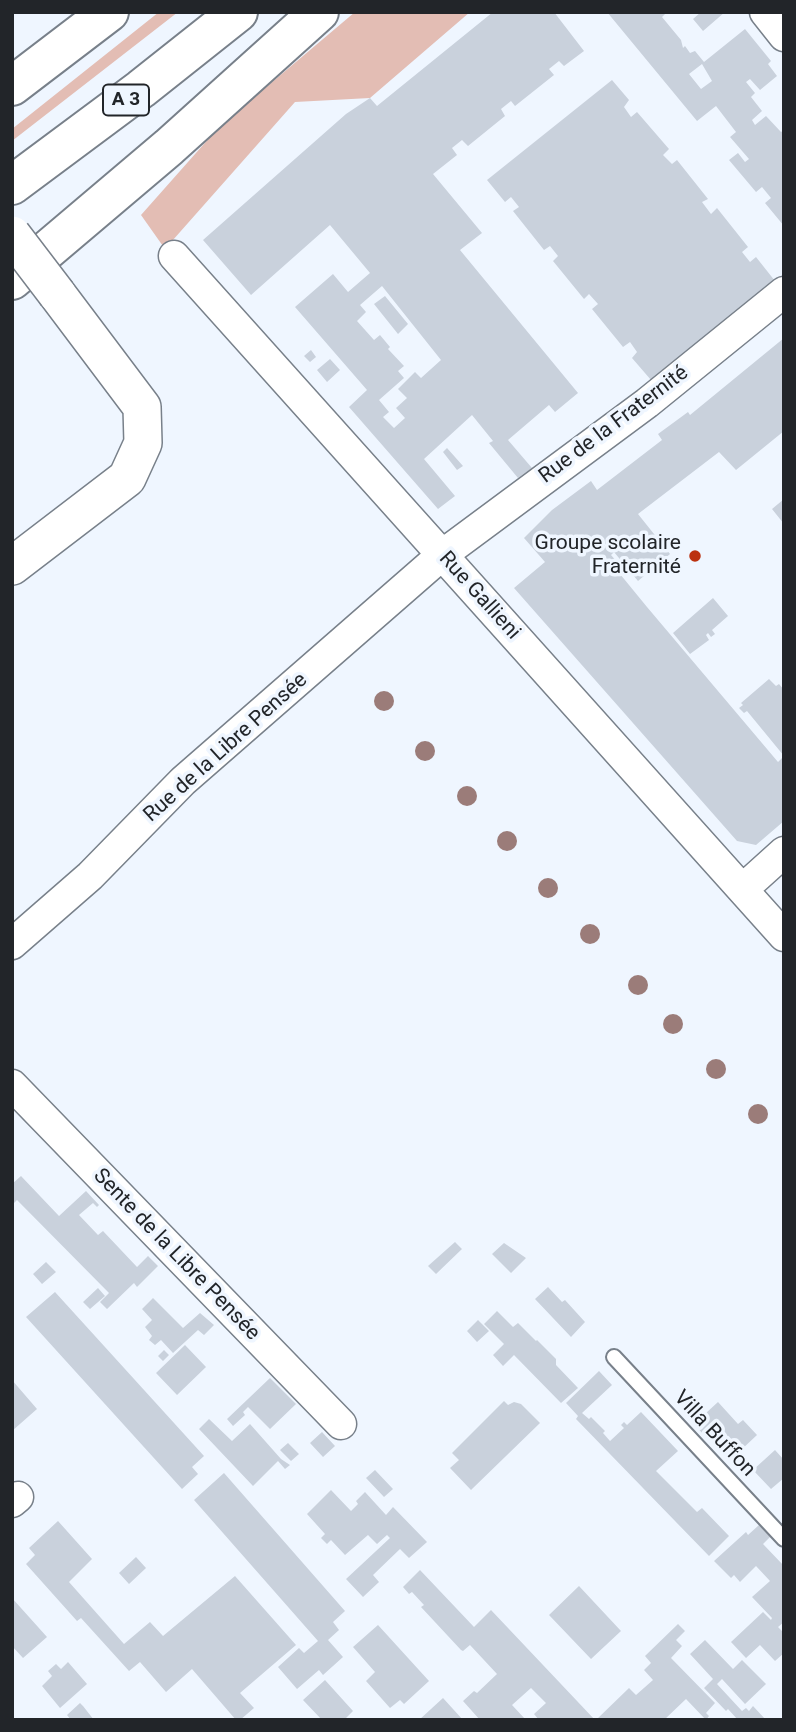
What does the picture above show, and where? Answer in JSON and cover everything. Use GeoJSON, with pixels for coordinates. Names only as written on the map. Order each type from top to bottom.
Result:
{"type":"FeatureCollection","features":[{"type":"Feature","properties":{"kind":"highway"},"geometry":{"type":"LineString","coordinates":[[12,86],[109,12]]}},
{"type":"Feature","properties":{"kind":"highway","name":"A 3"},"geometry":{"type":"LineString","coordinates":[[12,185],[141,89],[238,12]]}},
{"type":"Feature","properties":{"kind":"highway"},"geometry":{"type":"LineString","coordinates":[[12,280],[169,147],[319,12]]}},
{"type":"Feature","properties":{"kind":"street"},"geometry":{"type":"LineString","coordinates":[[765,12],[784,36]]}},
{"type":"Feature","properties":{"kind":"street"},"geometry":{"type":"LineString","coordinates":[[12,235],[142,407],[143,443],[127,478],[12,565]]}},
{"type":"Feature","properties":{"kind":"street","name":"Rue Gallieni"},"geometry":{"type":"LineString","coordinates":[[174,256],[784,936]]}},
{"type":"Feature","properties":{"kind":"street","name":"Rue de la Fraternité"},"geometry":{"type":"LineString","coordinates":[[442,555],[647,403],[784,292]]}},
{"type":"Feature","properties":{"kind":"street","name":"Rue de la Libre Pensée"},"geometry":{"type":"LineString","coordinates":[[12,944],[90,876],[183,781],[442,555]]}},
{"type":"Feature","properties":{"kind":"street"},"geometry":{"type":"LineString","coordinates":[[743,889],[784,852]]}},
{"type":"Feature","properties":{"kind":"street","name":"Sente de la Libre Pensée"},"geometry":{"type":"LineString","coordinates":[[12,1085],[341,1424]]}},
{"type":"Feature","properties":{"kind":"lane","name":"Villa Buffon"},"geometry":{"type":"LineString","coordinates":[[614,1357],[784,1539]]}},
{"type":"Feature","properties":{"kind":"shaded area"},"geometry":{"type":"Polygon","coordinates":[[[159,12],[178,12],[12,141],[12,129],[159,12]]]}},
{"type":"Feature","properties":{"kind":"shaded area"},"geometry":{"type":"Polygon","coordinates":[[[355,12],[470,12],[370,98],[295,102],[165,249],[141,215],[219,127],[355,12]]]}},
{"type":"Feature","properties":{"kind":"building"},"geometry":{"type":"Polygon","coordinates":[[[493,12],[554,12],[584,51],[564,66],[559,61],[549,69],[554,75],[515,106],[511,101],[501,109],[505,116],[468,146],[462,140],[452,148],[457,155],[433,174],[482,233],[460,250],[578,393],[555,412],[549,405],[508,440],[532,468],[518,478],[489,443],[493,441],[472,415],[424,459],[455,496],[438,509],[349,407],[367,390],[295,307],[333,274],[348,292],[370,273],[330,225],[251,295],[203,240],[346,114],[370,98],[377,106],[493,12]],[[382,286],[360,305],[366,312],[357,321],[374,340],[380,335],[390,347],[388,349],[404,366],[398,371],[404,378],[379,400],[389,412],[383,417],[394,428],[405,418],[396,408],[407,398],[398,389],[415,372],[421,378],[441,360],[382,286]]]}},
{"type":"Feature","properties":{"kind":"building"},"geometry":{"type":"Polygon","coordinates":[[[607,12],[667,12],[662,17],[681,40],[683,48],[685,46],[690,53],[695,51],[704,62],[745,29],[771,61],[768,64],[777,76],[760,90],[750,79],[746,82],[755,93],[751,97],[762,111],[752,120],[755,125],[766,116],[781,132],[784,130],[784,226],[765,203],[771,198],[762,187],[756,192],[729,160],[738,153],[745,162],[749,159],[730,137],[736,132],[716,106],[697,121],[607,12]],[[702,64],[689,74],[701,89],[712,81],[702,64]]]}},
{"type":"Feature","properties":{"kind":"building"},"geometry":{"type":"Polygon","coordinates":[[[701,12],[725,12],[703,31],[693,19],[701,12]]]}},
{"type":"Feature","properties":{"kind":"building"},"geometry":{"type":"Polygon","coordinates":[[[612,80],[629,100],[624,107],[631,117],[637,112],[669,149],[663,155],[672,164],[677,160],[708,199],[702,202],[711,214],[717,208],[748,247],[742,252],[750,262],[756,257],[775,281],[715,333],[651,380],[632,358],[637,352],[630,342],[623,347],[592,309],[598,304],[589,294],[584,299],[553,261],[558,256],[550,246],[544,250],[513,211],[519,207],[511,197],[505,202],[487,180],[612,80]]]}},
{"type":"Feature","properties":{"kind":"building"},"geometry":{"type":"Polygon","coordinates":[[[385,296],[408,324],[398,334],[374,304],[385,296]]]}},
{"type":"Feature","properties":{"kind":"building"},"geometry":{"type":"Polygon","coordinates":[[[784,338],[784,431],[736,470],[719,452],[638,514],[670,554],[638,581],[614,552],[611,555],[624,570],[620,574],[778,762],[784,756],[784,821],[756,845],[737,841],[514,588],[545,562],[524,538],[552,510],[591,481],[597,490],[662,440],[658,434],[688,412],[690,415],[784,338]]]}},
{"type":"Feature","properties":{"kind":"building"},"geometry":{"type":"Polygon","coordinates":[[[311,350],[316,357],[310,362],[304,356],[311,350]]]}},
{"type":"Feature","properties":{"kind":"building"},"geometry":{"type":"Polygon","coordinates":[[[330,359],[340,370],[327,382],[317,370],[330,359]]]}},
{"type":"Feature","properties":{"kind":"building"},"geometry":{"type":"Polygon","coordinates":[[[447,448],[463,466],[457,470],[443,452],[447,448]]]}},
{"type":"Feature","properties":{"kind":"building"},"geometry":{"type":"Polygon","coordinates":[[[784,499],[784,524],[772,509],[784,499]]]}},
{"type":"Feature","properties":{"kind":"building"},"geometry":{"type":"Polygon","coordinates":[[[713,598],[728,616],[712,630],[715,634],[711,637],[708,633],[706,635],[709,640],[690,654],[673,633],[713,598]]]}},
{"type":"Feature","properties":{"kind":"building"},"geometry":{"type":"Polygon","coordinates":[[[769,679],[784,690],[784,756],[747,711],[744,713],[739,708],[743,705],[741,703],[769,679]]]}},
{"type":"Feature","properties":{"kind":"building"},"geometry":{"type":"Polygon","coordinates":[[[21,1176],[59,1216],[86,1191],[99,1205],[97,1207],[93,1203],[79,1215],[98,1235],[103,1231],[137,1267],[148,1256],[158,1266],[137,1287],[134,1283],[107,1309],[100,1302],[109,1293],[17,1200],[12,1205],[12,1184],[21,1176]]]}},
{"type":"Feature","properties":{"kind":"building"},"geometry":{"type":"Polygon","coordinates":[[[455,1242],[462,1249],[436,1274],[428,1266],[455,1242]]]}},
{"type":"Feature","properties":{"kind":"building"},"geometry":{"type":"Polygon","coordinates":[[[504,1243],[526,1258],[511,1273],[492,1254],[504,1243]]]}},
{"type":"Feature","properties":{"kind":"building"},"geometry":{"type":"Polygon","coordinates":[[[46,1262],[56,1272],[42,1284],[33,1274],[46,1262]]]}},
{"type":"Feature","properties":{"kind":"building"},"geometry":{"type":"Polygon","coordinates":[[[548,1287],[562,1302],[565,1300],[585,1322],[571,1337],[535,1299],[548,1287]]]}},
{"type":"Feature","properties":{"kind":"building"},"geometry":{"type":"Polygon","coordinates":[[[98,1288],[105,1296],[90,1309],[83,1302],[98,1288]]]}},
{"type":"Feature","properties":{"kind":"building"},"geometry":{"type":"Polygon","coordinates":[[[55,1292],[204,1456],[192,1467],[198,1474],[182,1489],[26,1317],[55,1292]]]}},
{"type":"Feature","properties":{"kind":"building"},"geometry":{"type":"Polygon","coordinates":[[[153,1298],[183,1328],[200,1313],[214,1325],[204,1335],[198,1330],[173,1353],[161,1340],[155,1345],[149,1340],[152,1336],[145,1327],[152,1320],[142,1309],[153,1298]]]}},
{"type":"Feature","properties":{"kind":"building"},"geometry":{"type":"Polygon","coordinates":[[[497,1311],[513,1327],[518,1323],[537,1340],[556,1359],[556,1365],[578,1388],[561,1403],[514,1355],[503,1366],[493,1355],[504,1344],[484,1324],[497,1311]]]}},
{"type":"Feature","properties":{"kind":"building"},"geometry":{"type":"Polygon","coordinates":[[[478,1320],[489,1331],[477,1342],[467,1331],[478,1320]]]}},
{"type":"Feature","properties":{"kind":"building"},"geometry":{"type":"Polygon","coordinates":[[[185,1345],[206,1367],[177,1395],[156,1373],[185,1345]]]}},
{"type":"Feature","properties":{"kind":"building"},"geometry":{"type":"Polygon","coordinates":[[[164,1350],[169,1355],[163,1361],[158,1356],[164,1350]]]}},
{"type":"Feature","properties":{"kind":"building"},"geometry":{"type":"Polygon","coordinates":[[[599,1371],[612,1385],[582,1413],[589,1419],[591,1417],[605,1431],[603,1433],[610,1441],[624,1428],[621,1425],[624,1422],[627,1425],[641,1412],[678,1451],[656,1471],[697,1512],[702,1508],[729,1536],[709,1556],[576,1419],[578,1416],[566,1403],[599,1371]]]}},
{"type":"Feature","properties":{"kind":"building"},"geometry":{"type":"Polygon","coordinates":[[[270,1378],[296,1404],[270,1429],[248,1407],[243,1412],[245,1415],[233,1426],[227,1419],[270,1378]]]}},
{"type":"Feature","properties":{"kind":"building"},"geometry":{"type":"Polygon","coordinates":[[[12,1380],[37,1409],[12,1431],[12,1380]]]}},
{"type":"Feature","properties":{"kind":"building"},"geometry":{"type":"Polygon","coordinates":[[[504,1401],[508,1405],[514,1402],[521,1404],[540,1423],[471,1490],[450,1468],[459,1460],[452,1453],[504,1401]]]}},
{"type":"Feature","properties":{"kind":"building"},"geometry":{"type":"Polygon","coordinates":[[[718,1402],[738,1424],[743,1420],[757,1435],[741,1450],[733,1440],[727,1446],[718,1436],[724,1430],[716,1422],[703,1434],[694,1424],[718,1402]]]}},
{"type":"Feature","properties":{"kind":"building"},"geometry":{"type":"Polygon","coordinates":[[[209,1419],[232,1441],[250,1424],[281,1459],[290,1465],[285,1469],[278,1461],[253,1486],[199,1429],[209,1419]]]}},
{"type":"Feature","properties":{"kind":"building"},"geometry":{"type":"Polygon","coordinates":[[[322,1432],[335,1446],[323,1457],[310,1443],[322,1432]]]}},
{"type":"Feature","properties":{"kind":"building"},"geometry":{"type":"Polygon","coordinates":[[[288,1443],[299,1454],[291,1461],[280,1450],[288,1443]]]}},
{"type":"Feature","properties":{"kind":"building"},"geometry":{"type":"Polygon","coordinates":[[[775,1450],[784,1460],[784,1478],[771,1489],[753,1470],[775,1450]]]}},
{"type":"Feature","properties":{"kind":"building"},"geometry":{"type":"Polygon","coordinates":[[[375,1470],[393,1489],[384,1497],[366,1478],[375,1470]]]}},
{"type":"Feature","properties":{"kind":"building"},"geometry":{"type":"Polygon","coordinates":[[[224,1473],[345,1611],[333,1622],[339,1630],[328,1640],[343,1657],[323,1675],[319,1670],[297,1689],[278,1667],[299,1648],[304,1653],[318,1641],[194,1500],[224,1473]]]}},
{"type":"Feature","properties":{"kind":"building"},"geometry":{"type":"Polygon","coordinates":[[[331,1490],[351,1511],[365,1492],[386,1515],[393,1507],[427,1542],[409,1558],[400,1549],[373,1575],[379,1582],[363,1597],[346,1579],[390,1538],[387,1535],[377,1544],[368,1535],[345,1555],[331,1540],[327,1544],[321,1538],[325,1534],[307,1514],[331,1490]]]}},
{"type":"Feature","properties":{"kind":"building"},"geometry":{"type":"Polygon","coordinates":[[[58,1521],[92,1559],[69,1582],[124,1644],[150,1622],[163,1636],[235,1576],[296,1645],[240,1693],[254,1708],[240,1720],[236,1720],[192,1669],[166,1692],[140,1662],[129,1671],[81,1618],[77,1621],[26,1564],[35,1555],[29,1548],[58,1521]]]}},
{"type":"Feature","properties":{"kind":"building"},"geometry":{"type":"Polygon","coordinates":[[[759,1525],[770,1537],[763,1544],[784,1566],[784,1622],[778,1627],[784,1633],[784,1653],[775,1661],[760,1645],[746,1658],[731,1642],[763,1612],[771,1620],[752,1597],[770,1581],[756,1566],[740,1582],[734,1575],[731,1578],[714,1561],[746,1532],[748,1535],[759,1525]]]}},
{"type":"Feature","properties":{"kind":"building"},"geometry":{"type":"Polygon","coordinates":[[[136,1557],[146,1568],[129,1584],[119,1573],[136,1557]]]}},
{"type":"Feature","properties":{"kind":"building"},"geometry":{"type":"Polygon","coordinates":[[[420,1570],[474,1627],[491,1610],[595,1720],[539,1720],[534,1714],[546,1703],[531,1688],[512,1705],[526,1720],[480,1720],[463,1701],[474,1691],[477,1693],[497,1674],[470,1645],[461,1650],[421,1607],[424,1605],[403,1587],[420,1570]]]}},
{"type":"Feature","properties":{"kind":"building"},"geometry":{"type":"Polygon","coordinates":[[[579,1586],[621,1631],[591,1659],[549,1615],[579,1586]]]}},
{"type":"Feature","properties":{"kind":"building"},"geometry":{"type":"Polygon","coordinates":[[[12,1598],[47,1637],[23,1658],[12,1646],[12,1598]]]}},
{"type":"Feature","properties":{"kind":"building"},"geometry":{"type":"Polygon","coordinates":[[[678,1624],[685,1631],[676,1640],[682,1646],[671,1658],[715,1703],[706,1713],[709,1716],[706,1720],[686,1699],[664,1720],[596,1720],[629,1688],[636,1695],[653,1680],[644,1670],[651,1663],[645,1656],[678,1624]]]}},
{"type":"Feature","properties":{"kind":"building"},"geometry":{"type":"Polygon","coordinates":[[[378,1625],[429,1681],[404,1704],[400,1700],[390,1708],[366,1681],[375,1672],[353,1647],[378,1625]]]}},
{"type":"Feature","properties":{"kind":"building"},"geometry":{"type":"Polygon","coordinates":[[[705,1640],[733,1669],[742,1660],[766,1684],[745,1704],[722,1679],[717,1684],[742,1711],[746,1708],[749,1711],[753,1706],[766,1720],[738,1720],[704,1688],[713,1679],[690,1654],[705,1640]]]}},
{"type":"Feature","properties":{"kind":"building"},"geometry":{"type":"Polygon","coordinates":[[[68,1662],[87,1684],[60,1708],[42,1686],[52,1676],[48,1671],[56,1664],[61,1669],[68,1662]]]}},
{"type":"Feature","properties":{"kind":"building"},"geometry":{"type":"Polygon","coordinates":[[[325,1680],[353,1711],[344,1720],[322,1720],[303,1700],[325,1680]]]}},
{"type":"Feature","properties":{"kind":"building"},"geometry":{"type":"Polygon","coordinates":[[[443,1698],[463,1720],[419,1720],[443,1698]]]}},
{"type":"Feature","properties":{"kind":"building"},"geometry":{"type":"Polygon","coordinates":[[[80,1703],[94,1720],[71,1720],[67,1715],[80,1703]]]}},
{"type":"Feature","properties":{"kind":"place","name":"Groupe scolaire Fraternité"},"geometry":{"type":"Point","coordinates":[695,556]}}]}
